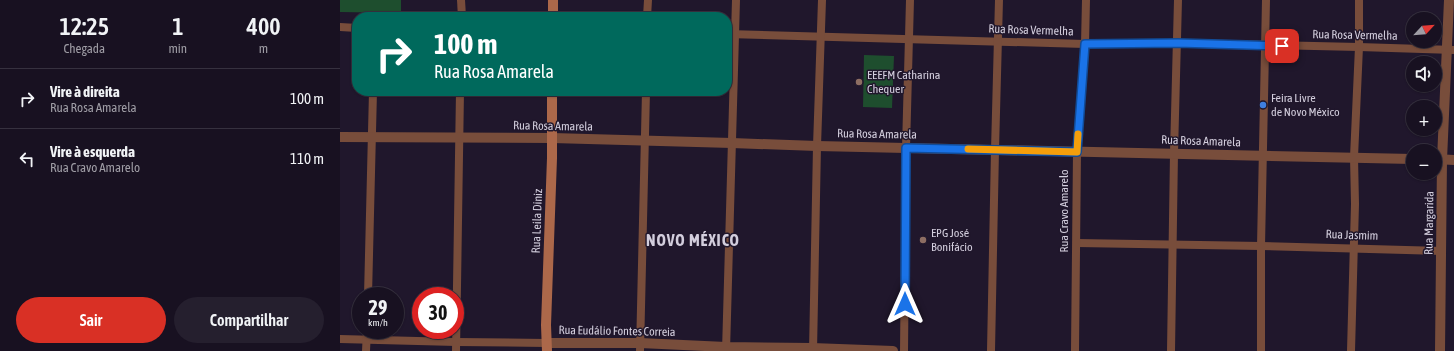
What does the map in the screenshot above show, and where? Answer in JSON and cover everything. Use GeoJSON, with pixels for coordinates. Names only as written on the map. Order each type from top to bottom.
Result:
{"type":"FeatureCollection","features":[{"type":"Feature","properties":{"kind":"main road"},"geometry":{"type":"LineString","coordinates":[[553,0],[553,12]]}},
{"type":"Feature","properties":{"kind":"main road","name":"Rua Leila Diniz"},"geometry":{"type":"LineString","coordinates":[[547,347],[552,96]]}},
{"type":"Feature","properties":{"kind":"street"},"geometry":{"type":"LineString","coordinates":[[461,0],[462,12]]}},
{"type":"Feature","properties":{"kind":"street"},"geometry":{"type":"LineString","coordinates":[[647,12],[648,0]]}},
{"type":"Feature","properties":{"kind":"street"},"geometry":{"type":"LineString","coordinates":[[732,27],[736,0]]}},
{"type":"Feature","properties":{"kind":"street"},"geometry":{"type":"LineString","coordinates":[[812,349],[822,0]]}},
{"type":"Feature","properties":{"kind":"street"},"geometry":{"type":"LineString","coordinates":[[904,351],[906,148],[910,0]]}},
{"type":"Feature","properties":{"kind":"street"},"geometry":{"type":"LineString","coordinates":[[991,351],[994,150],[999,41],[999,0]]}},
{"type":"Feature","properties":{"kind":"street","name":"Rua Cravo Amarelo"},"geometry":{"type":"LineString","coordinates":[[1075,351],[1077,152],[1085,44],[1086,0]]}},
{"type":"Feature","properties":{"kind":"street"},"geometry":{"type":"LineString","coordinates":[[1171,351],[1178,0]]}},
{"type":"Feature","properties":{"kind":"street"},"geometry":{"type":"LineString","coordinates":[[1261,351],[1261,246],[1266,0]]}},
{"type":"Feature","properties":{"kind":"street"},"geometry":{"type":"LineString","coordinates":[[1351,351],[1354,157],[1360,47],[1359,0]]}},
{"type":"Feature","properties":{"kind":"street","name":"Rua Margarida"},"geometry":{"type":"LineString","coordinates":[[1441,144],[1450,50],[1449,0]]}},
{"type":"Feature","properties":{"kind":"street"},"geometry":{"type":"LineString","coordinates":[[340,27],[352,28]]}},
{"type":"Feature","properties":{"kind":"street","name":"Rua Rosa Vermelha"},"geometry":{"type":"LineString","coordinates":[[732,34],[1085,44],[1178,43],[1450,50]]}},
{"type":"Feature","properties":{"kind":"street"},"geometry":{"type":"LineString","coordinates":[[368,287],[373,96]]}},
{"type":"Feature","properties":{"kind":"street"},"geometry":{"type":"LineString","coordinates":[[456,351],[460,96]]}},
{"type":"Feature","properties":{"kind":"street"},"geometry":{"type":"LineString","coordinates":[[640,347],[646,96]]}},
{"type":"Feature","properties":{"kind":"street"},"geometry":{"type":"LineString","coordinates":[[726,349],[732,143],[732,96]]}},
{"type":"Feature","properties":{"kind":"street","name":"Rua Rosa Amarela"},"geometry":{"type":"LineString","coordinates":[[340,137],[552,138],[817,146],[1406,159]]}},
{"type":"Feature","properties":{"kind":"street"},"geometry":{"type":"LineString","coordinates":[[1442,160],[1454,160]]}},
{"type":"Feature","properties":{"kind":"street","name":"Rua Margarida"},"geometry":{"type":"LineString","coordinates":[[1440,180],[1442,251],[1440,351]]}},
{"type":"Feature","properties":{"kind":"street","name":"Rua Jasmim"},"geometry":{"type":"LineString","coordinates":[[1076,243],[1442,251]]}},
{"type":"Feature","properties":{"kind":"street","name":"Rua Eudálio Fontes Correia"},"geometry":{"type":"LineString","coordinates":[[340,339],[352,339]]}},
{"type":"Feature","properties":{"kind":"street"},"geometry":{"type":"LineString","coordinates":[[366,351],[367,339]]}},
{"type":"Feature","properties":{"kind":"street","name":"Rua Eudálio Fontes Correia"},"geometry":{"type":"LineString","coordinates":[[367,339],[547,347],[893,351]]}},
{"type":"Feature","properties":{"kind":"green space"},"geometry":{"type":"Polygon","coordinates":[[[340,0],[401,0],[401,12],[340,12],[340,0]]]}},
{"type":"Feature","properties":{"kind":"green space"},"geometry":{"type":"Polygon","coordinates":[[[864,55],[894,56],[892,108],[863,107],[864,55]]]}},
{"type":"Feature","properties":{"kind":"slow traffic"},"geometry":{"type":"LineString","coordinates":[[968,149],[1077,152],[1078,134]]}},
{"type":"Feature","properties":{"kind":"place","name":"EEEFM Catharina Chequer"},"geometry":{"type":"Point","coordinates":[859,82]}},
{"type":"Feature","properties":{"kind":"place","name":"Feira Livre de Novo México"},"geometry":{"type":"Point","coordinates":[1263,105]}},
{"type":"Feature","properties":{"kind":"place","name":"EPG José Bonifácio"},"geometry":{"type":"Point","coordinates":[923,240]}},
{"type":"Feature","properties":{"kind":"district","name":"NOVO MÉXICO"},"geometry":{"type":"Point","coordinates":[693,240]}},
{"type":"Feature","properties":{"kind":"route"},"geometry":{"type":"LineString","coordinates":[[905,304],[906,148],[1077,152],[1085,44],[1178,43],[1282,46]]}}]}
